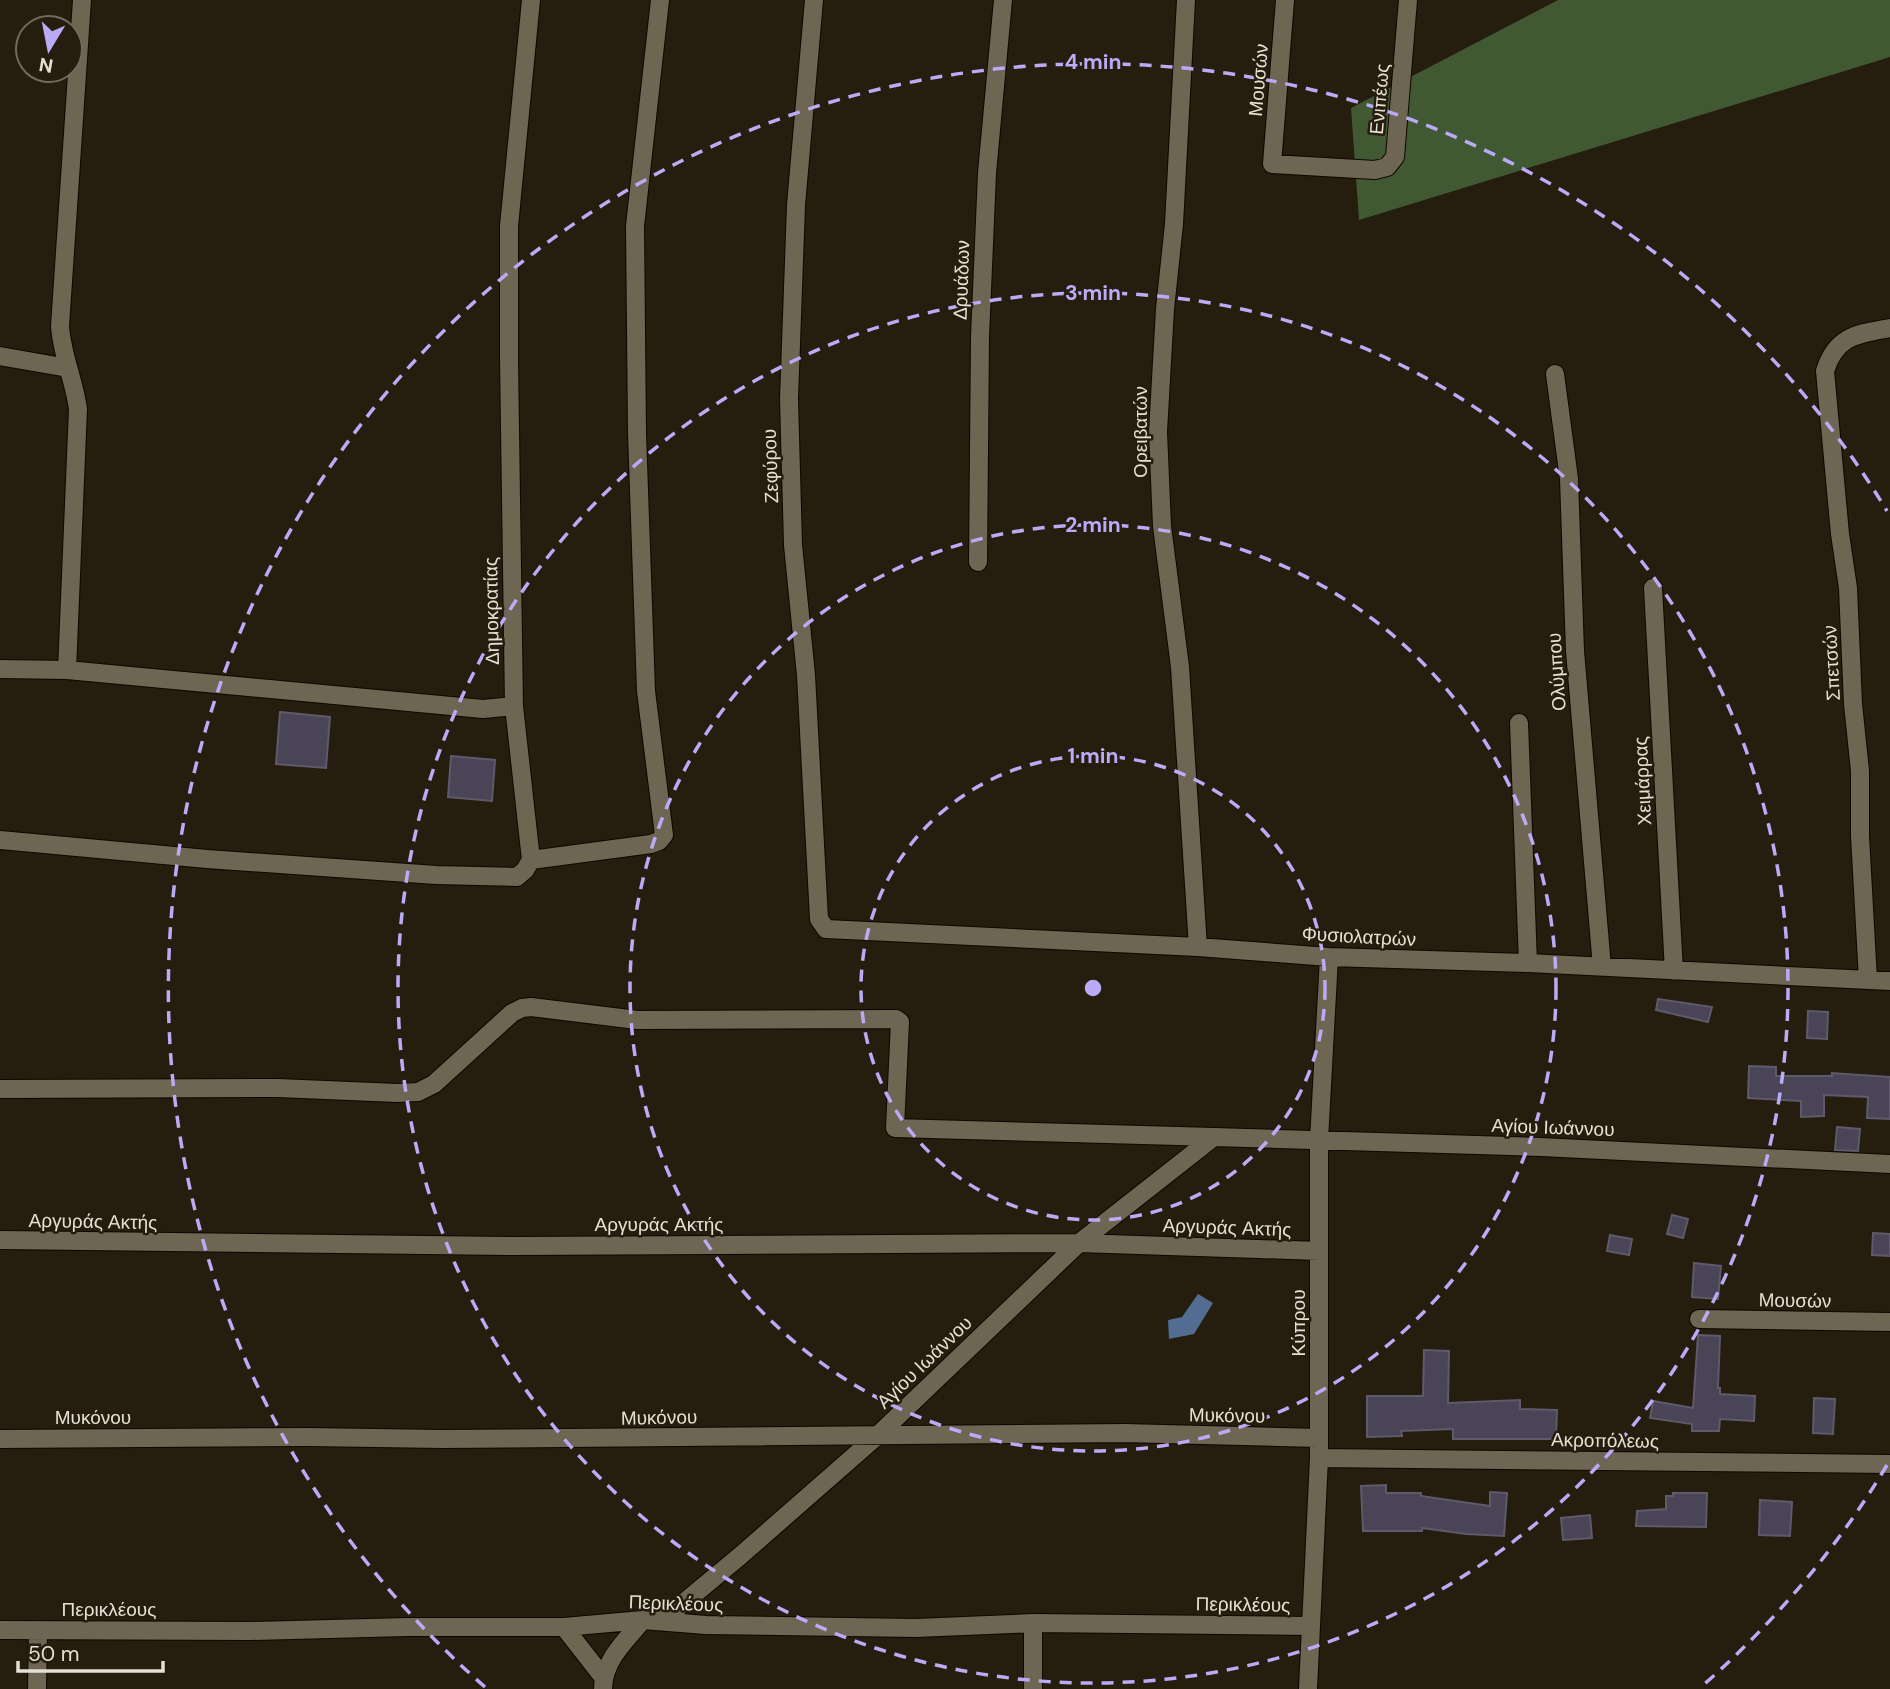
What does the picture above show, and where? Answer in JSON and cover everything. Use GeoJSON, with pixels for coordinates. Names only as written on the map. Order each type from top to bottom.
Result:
{"type":"FeatureCollection","features":[{"type":"Feature","properties":{"kind":"street"},"geometry":{"type":"LineString","coordinates":[[67,670],[78,409],[75,387],[62,350],[60,326],[82,0]]}},
{"type":"Feature","properties":{"kind":"street","name":"Δημοκρατίας"},"geometry":{"type":"LineString","coordinates":[[531,0],[509,226],[509,452],[514,706],[531,860]]}},
{"type":"Feature","properties":{"kind":"street"},"geometry":{"type":"LineString","coordinates":[[0,841],[436,875],[517,877],[526,870],[531,860],[651,844],[664,835],[646,691],[637,433],[635,240],[660,0]]}},
{"type":"Feature","properties":{"kind":"street","name":"Ζεφύρου"},"geometry":{"type":"LineString","coordinates":[[814,0],[796,205],[789,399],[793,545],[806,675],[819,919],[826,929]]}},
{"type":"Feature","properties":{"kind":"street","name":"Δρυάδων"},"geometry":{"type":"LineString","coordinates":[[978,562],[980,337],[987,173],[1003,0]]}},
{"type":"Feature","properties":{"kind":"street","name":"Ορειβατών"},"geometry":{"type":"LineString","coordinates":[[1186,0],[1174,224],[1165,309],[1158,432],[1163,526],[1180,667],[1198,947]]}},
{"type":"Feature","properties":{"kind":"street","name":"Μουσών"},"geometry":{"type":"LineString","coordinates":[[1272,164],[1285,0]]}},
{"type":"Feature","properties":{"kind":"street","name":"Ενιπέως"},"geometry":{"type":"LineString","coordinates":[[1272,164],[1375,170],[1391,162],[1395,157],[1408,0]]}},
{"type":"Feature","properties":{"kind":"street","name":"Σπετσών"},"geometry":{"type":"LineString","coordinates":[[1868,980],[1860,836],[1860,771],[1853,704],[1848,588],[1825,379],[1828,361],[1837,349],[1854,335],[1890,328]]}},
{"type":"Feature","properties":{"kind":"street"},"geometry":{"type":"LineString","coordinates":[[0,356],[68,368]]}},
{"type":"Feature","properties":{"kind":"street","name":"Ολύμπου"},"geometry":{"type":"LineString","coordinates":[[1555,374],[1569,479],[1575,651],[1602,967]]}},
{"type":"Feature","properties":{"kind":"street","name":"Χειμάρρας"},"geometry":{"type":"LineString","coordinates":[[1653,588],[1674,971]]}},
{"type":"Feature","properties":{"kind":"street"},"geometry":{"type":"LineString","coordinates":[[0,670],[67,670],[484,709],[514,706]]}},
{"type":"Feature","properties":{"kind":"street"},"geometry":{"type":"LineString","coordinates":[[1519,723],[1528,964]]}},
{"type":"Feature","properties":{"kind":"street","name":"Φυσιολατρών"},"geometry":{"type":"LineString","coordinates":[[826,929],[1198,947],[1329,957],[1890,981]]}},
{"type":"Feature","properties":{"kind":"street","name":"Κύπρου"},"geometry":{"type":"LineString","coordinates":[[1308,1689],[1319,1458],[1319,1140],[1329,957]]}},
{"type":"Feature","properties":{"kind":"street","name":"Αγίου Ιωάννου"},"geometry":{"type":"LineString","coordinates":[[0,1089],[278,1088],[418,1092],[434,1084],[512,1013],[531,1007],[637,1020],[896,1019],[900,1022],[895,1128],[1541,1147],[1890,1164]]}},
{"type":"Feature","properties":{"kind":"street","name":"Αγίου Ιωάννου"},"geometry":{"type":"LineString","coordinates":[[663,1620],[877,1436],[1079,1243],[1214,1137]]}},
{"type":"Feature","properties":{"kind":"street","name":"Αργυράς Ακτής"},"geometry":{"type":"LineString","coordinates":[[0,1241],[512,1245],[1079,1243],[1319,1251]]}},
{"type":"Feature","properties":{"kind":"street","name":"Μουσών"},"geometry":{"type":"LineString","coordinates":[[1699,1319],[1890,1322]]}},
{"type":"Feature","properties":{"kind":"street","name":"Μυκόνου"},"geometry":{"type":"LineString","coordinates":[[0,1438],[308,1437],[443,1440],[1125,1433],[1319,1438]]}},
{"type":"Feature","properties":{"kind":"street","name":"Ακροπόλεως"},"geometry":{"type":"LineString","coordinates":[[1319,1458],[1890,1464]]}},
{"type":"Feature","properties":{"kind":"street"},"geometry":{"type":"LineString","coordinates":[[603,1683],[613,1657],[643,1620]]}},
{"type":"Feature","properties":{"kind":"street","name":"Περικλέους"},"geometry":{"type":"LineString","coordinates":[[0,1630],[250,1631],[394,1627],[564,1627],[643,1620],[706,1625],[916,1628],[1033,1623],[1310,1626]]}},
{"type":"Feature","properties":{"kind":"street"},"geometry":{"type":"LineString","coordinates":[[1033,1623],[1033,1689]]}},
{"type":"Feature","properties":{"kind":"street"},"geometry":{"type":"LineString","coordinates":[[564,1627],[603,1683]]}},
{"type":"Feature","properties":{"kind":"street"},"geometry":{"type":"LineString","coordinates":[[37,1689],[38,1630]]}},
{"type":"Feature","properties":{"kind":"green space"},"geometry":{"type":"Polygon","coordinates":[[[1558,0],[1890,0],[1890,57],[1359,220],[1351,108],[1558,0]]]}},
{"type":"Feature","properties":{"kind":"water"},"geometry":{"type":"Polygon","coordinates":[[[1198,1294],[1213,1303],[1194,1334],[1169,1339],[1168,1320],[1182,1317],[1198,1294]]]}},
{"type":"Feature","properties":{"kind":"building"},"geometry":{"type":"Polygon","coordinates":[[[280,712],[330,717],[326,768],[276,764],[280,712]]]}},
{"type":"Feature","properties":{"kind":"building"},"geometry":{"type":"Polygon","coordinates":[[[451,756],[495,760],[492,801],[448,797],[451,756]]]}},
{"type":"Feature","properties":{"kind":"building"},"geometry":{"type":"Polygon","coordinates":[[[1658,999],[1712,1007],[1708,1022],[1656,1010],[1658,999]]]}},
{"type":"Feature","properties":{"kind":"building"},"geometry":{"type":"Polygon","coordinates":[[[1808,1011],[1828,1012],[1827,1039],[1807,1038],[1808,1011]]]}},
{"type":"Feature","properties":{"kind":"building"},"geometry":{"type":"Polygon","coordinates":[[[1749,1066],[1776,1067],[1776,1076],[1832,1076],[1832,1073],[1890,1077],[1890,1119],[1867,1118],[1868,1097],[1824,1095],[1824,1116],[1801,1117],[1801,1101],[1748,1098],[1749,1066]]]}},
{"type":"Feature","properties":{"kind":"building"},"geometry":{"type":"Polygon","coordinates":[[[1837,1127],[1860,1129],[1858,1151],[1835,1150],[1837,1127]]]}},
{"type":"Feature","properties":{"kind":"building"},"geometry":{"type":"Polygon","coordinates":[[[1672,1215],[1688,1219],[1683,1238],[1667,1234],[1672,1215]]]}},
{"type":"Feature","properties":{"kind":"building"},"geometry":{"type":"Polygon","coordinates":[[[1873,1233],[1890,1234],[1890,1256],[1872,1255],[1873,1233]]]}},
{"type":"Feature","properties":{"kind":"building"},"geometry":{"type":"Polygon","coordinates":[[[1610,1235],[1632,1239],[1629,1255],[1607,1251],[1610,1235]]]}},
{"type":"Feature","properties":{"kind":"building"},"geometry":{"type":"Polygon","coordinates":[[[1694,1263],[1721,1266],[1718,1299],[1692,1297],[1694,1263]]]}},
{"type":"Feature","properties":{"kind":"building"},"geometry":{"type":"Polygon","coordinates":[[[1698,1335],[1720,1336],[1720,1394],[1755,1396],[1754,1421],[1720,1419],[1719,1431],[1692,1431],[1692,1424],[1650,1418],[1653,1401],[1693,1408],[1698,1335]]]}},
{"type":"Feature","properties":{"kind":"building"},"geometry":{"type":"Polygon","coordinates":[[[1424,1350],[1449,1351],[1448,1403],[1520,1400],[1520,1409],[1557,1410],[1556,1439],[1453,1439],[1453,1429],[1401,1431],[1402,1436],[1367,1437],[1367,1396],[1423,1396],[1424,1350]]]}},
{"type":"Feature","properties":{"kind":"building"},"geometry":{"type":"Polygon","coordinates":[[[1814,1398],[1835,1399],[1833,1434],[1813,1433],[1814,1398]]]}},
{"type":"Feature","properties":{"kind":"building"},"geometry":{"type":"Polygon","coordinates":[[[1386,1485],[1386,1493],[1421,1493],[1421,1496],[1490,1506],[1490,1492],[1507,1493],[1504,1536],[1422,1528],[1422,1531],[1363,1531],[1361,1486],[1386,1485]]]}},
{"type":"Feature","properties":{"kind":"building"},"geometry":{"type":"Polygon","coordinates":[[[1673,1493],[1707,1493],[1706,1527],[1636,1526],[1637,1511],[1666,1509],[1666,1496],[1673,1496],[1673,1493]]]}},
{"type":"Feature","properties":{"kind":"building"},"geometry":{"type":"Polygon","coordinates":[[[1760,1500],[1792,1502],[1790,1536],[1759,1535],[1760,1500]]]}},
{"type":"Feature","properties":{"kind":"building"},"geometry":{"type":"Polygon","coordinates":[[[1590,1515],[1592,1538],[1563,1540],[1561,1518],[1590,1515]]]}}]}
